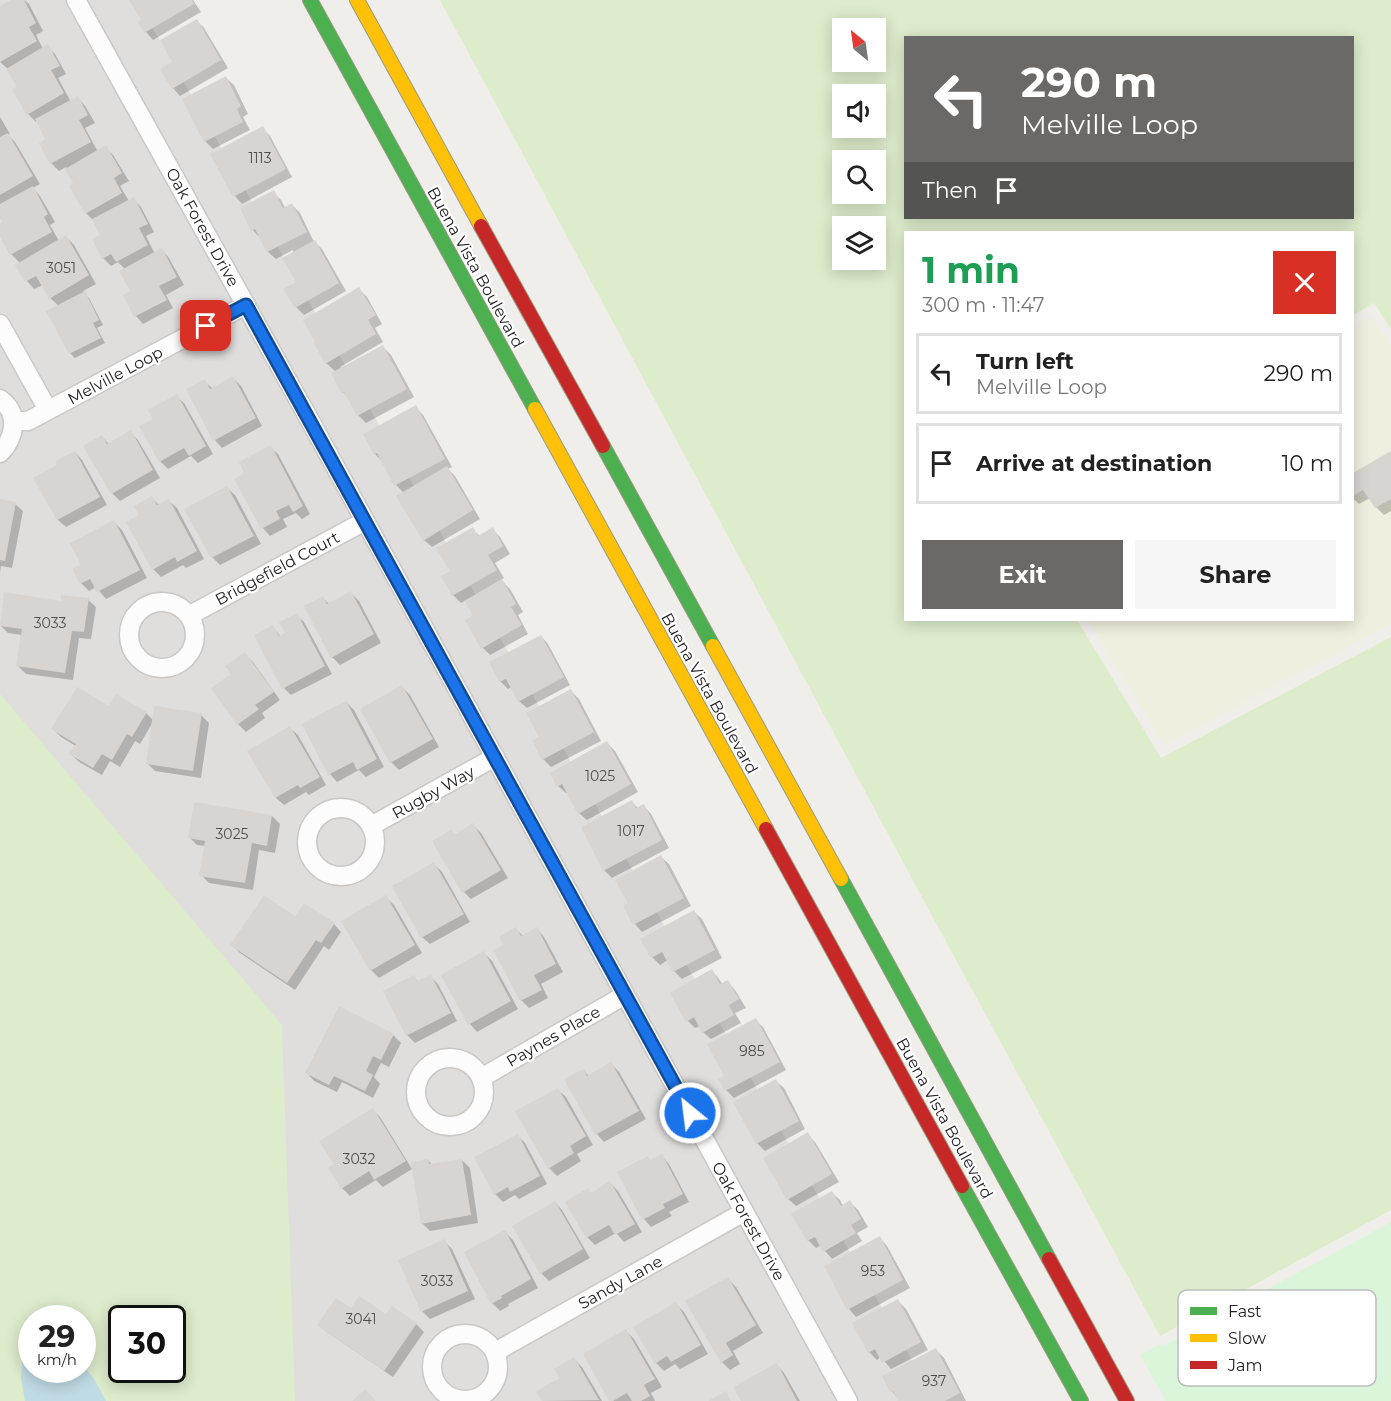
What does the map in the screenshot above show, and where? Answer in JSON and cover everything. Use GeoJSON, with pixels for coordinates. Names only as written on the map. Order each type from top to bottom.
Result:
{"type":"FeatureCollection","features":[{"type":"Feature","properties":{"kind":"main road","name":"Buena Vista Boulevard"},"geometry":{"type":"LineString","coordinates":[[310,0],[1081,1401]]}},
{"type":"Feature","properties":{"kind":"main road","name":"Buena Vista Boulevard"},"geometry":{"type":"LineString","coordinates":[[357,0],[779,764],[1127,1401]]}},
{"type":"Feature","properties":{"kind":"street","name":"Oak Forest Drive"},"geometry":{"type":"LineString","coordinates":[[76,0],[848,1401]]}},
{"type":"Feature","properties":{"kind":"street","name":"Melville Loop"},"geometry":{"type":"LineString","coordinates":[[13,421],[28,421],[246,305]]}},
{"type":"Feature","properties":{"kind":"street","name":"Melville Loop"},"geometry":{"type":"LineString","coordinates":[[0,324],[48,410]]}},
{"type":"Feature","properties":{"kind":"street"},"geometry":{"type":"LineString","coordinates":[[0,399],[10,411],[13,421],[13,433],[9,443],[0,453]]}},
{"type":"Feature","properties":{"kind":"street","name":"Bridgefield Court"},"geometry":{"type":"LineString","coordinates":[[190,615],[365,521]]}},
{"type":"Feature","properties":{"kind":"street","name":"Rugby Way"},"geometry":{"type":"LineString","coordinates":[[371,826],[495,757]]}},
{"type":"Feature","properties":{"kind":"street","name":"Paynes Place"},"geometry":{"type":"LineString","coordinates":[[482,1078],[626,995]]}},
{"type":"Feature","properties":{"kind":"street","name":"Sandy Lane"},"geometry":{"type":"LineString","coordinates":[[495,1352],[744,1212]]}},
{"type":"Feature","properties":{"kind":"shaded area"},"geometry":{"type":"Polygon","coordinates":[[[0,0],[137,0],[935,1401],[0,1401],[0,0]]]}},
{"type":"Feature","properties":{"kind":"green space"},"geometry":{"type":"Polygon","coordinates":[[[440,0],[1391,0],[1391,329],[1374,303],[1354,314],[1354,231],[904,231],[904,621],[1078,621],[1161,758],[1391,637],[1391,1210],[1244,1290],[1178,1290],[1178,1326],[1160,1336],[440,0]]]}},
{"type":"Feature","properties":{"kind":"green space"},"geometry":{"type":"Polygon","coordinates":[[[1372,316],[1391,346],[1391,624],[1164,745],[1089,621],[1354,621],[1354,326],[1372,316]]]}},
{"type":"Feature","properties":{"kind":"green space"},"geometry":{"type":"Polygon","coordinates":[[[0,694],[282,1025],[295,1401],[0,1401],[0,694]]]}},
{"type":"Feature","properties":{"kind":"green space"},"geometry":{"type":"Polygon","coordinates":[[[1391,1222],[1391,1401],[1166,1401],[1140,1355],[1160,1344],[1165,1345],[1178,1338],[1178,1386],[1376,1386],[1376,1290],[1266,1290],[1391,1222]]]}},
{"type":"Feature","properties":{"kind":"water"},"geometry":{"type":"Polygon","coordinates":[[[22,1383],[96,1383],[106,1401],[25,1401],[22,1383]]]}},
{"type":"Feature","properties":{"kind":"building"},"geometry":{"type":"Polygon","coordinates":[[[11,0],[24,0],[36,23],[29,27],[37,41],[0,62],[0,6],[11,0]]]}},
{"type":"Feature","properties":{"kind":"building"},"geometry":{"type":"Polygon","coordinates":[[[129,0],[192,0],[194,4],[144,33],[138,22],[141,20],[129,0]]]}},
{"type":"Feature","properties":{"kind":"building"},"geometry":{"type":"Polygon","coordinates":[[[197,19],[221,60],[172,89],[160,69],[172,62],[160,40],[197,19]]]}},
{"type":"Feature","properties":{"kind":"building"},"geometry":{"type":"Polygon","coordinates":[[[48,44],[60,66],[51,70],[64,93],[27,115],[12,90],[17,87],[6,69],[48,44]]]}},
{"type":"Feature","properties":{"kind":"building"},"geometry":{"type":"Polygon","coordinates":[[[226,76],[241,106],[237,109],[243,122],[204,142],[182,99],[226,76]]]}},
{"type":"Feature","properties":{"kind":"building"},"geometry":{"type":"Polygon","coordinates":[[[78,96],[88,115],[79,120],[91,142],[50,164],[39,143],[45,139],[35,119],[78,96]]]}},
{"type":"Feature","properties":{"kind":"building"},"geometry":{"type":"Polygon","coordinates":[[[263,126],[286,169],[233,197],[210,154],[263,126]]]}},
{"type":"Feature","properties":{"kind":"building"},"geometry":{"type":"Polygon","coordinates":[[[8,133],[33,176],[0,195],[0,137],[8,133]]]}},
{"type":"Feature","properties":{"kind":"building"},"geometry":{"type":"Polygon","coordinates":[[[106,145],[122,173],[114,178],[122,193],[85,214],[69,186],[73,183],[65,169],[106,145]]]}},
{"type":"Feature","properties":{"kind":"building"},"geometry":{"type":"Polygon","coordinates":[[[33,186],[48,214],[44,217],[52,232],[10,255],[0,237],[2,222],[0,204],[33,186]]]}},
{"type":"Feature","properties":{"kind":"building"},"geometry":{"type":"Polygon","coordinates":[[[274,190],[283,208],[292,203],[307,232],[267,252],[255,229],[251,231],[240,208],[274,190]]]}},
{"type":"Feature","properties":{"kind":"building"},"geometry":{"type":"Polygon","coordinates":[[[134,197],[148,224],[139,228],[148,245],[116,262],[111,254],[102,259],[92,239],[100,235],[92,219],[134,197]]]}},
{"type":"Feature","properties":{"kind":"building"},"geometry":{"type":"Polygon","coordinates":[[[66,235],[89,275],[49,299],[36,276],[25,282],[15,265],[66,235]]]}},
{"type":"Feature","properties":{"kind":"building"},"geometry":{"type":"Polygon","coordinates":[[[315,240],[339,283],[295,308],[283,289],[296,282],[282,258],[315,240]]]}},
{"type":"Feature","properties":{"kind":"building"},"geometry":{"type":"Polygon","coordinates":[[[162,248],[177,277],[159,286],[167,300],[134,317],[123,295],[130,291],[119,271],[162,248]]]}},
{"type":"Feature","properties":{"kind":"building"},"geometry":{"type":"Polygon","coordinates":[[[359,287],[376,315],[368,320],[376,334],[325,364],[303,320],[359,287]]]}},
{"type":"Feature","properties":{"kind":"building"},"geometry":{"type":"Polygon","coordinates":[[[85,291],[99,320],[93,323],[101,338],[69,354],[46,311],[85,291]]]}},
{"type":"Feature","properties":{"kind":"building"},"geometry":{"type":"Polygon","coordinates":[[[383,345],[407,389],[357,416],[331,373],[383,345]]]}},
{"type":"Feature","properties":{"kind":"building"},"geometry":{"type":"Polygon","coordinates":[[[233,376],[256,418],[213,441],[186,389],[205,379],[210,389],[233,376]]]}},
{"type":"Feature","properties":{"kind":"building"},"geometry":{"type":"Polygon","coordinates":[[[177,394],[206,446],[189,456],[184,448],[159,462],[139,426],[153,419],[148,410],[177,394]]]}},
{"type":"Feature","properties":{"kind":"building"},"geometry":{"type":"Polygon","coordinates":[[[416,405],[445,459],[394,486],[377,453],[374,455],[363,434],[416,405]]]}},
{"type":"Feature","properties":{"kind":"building"},"geometry":{"type":"Polygon","coordinates":[[[131,430],[153,470],[111,494],[83,446],[102,435],[107,444],[131,430]]]}},
{"type":"Feature","properties":{"kind":"building"},"geometry":{"type":"Polygon","coordinates":[[[271,445],[303,506],[293,512],[289,505],[276,511],[280,519],[261,529],[234,479],[244,473],[239,462],[271,445]]]}},
{"type":"Feature","properties":{"kind":"building"},"geometry":{"type":"Polygon","coordinates":[[[75,451],[100,497],[57,520],[33,478],[57,465],[55,461],[75,451]]]}},
{"type":"Feature","properties":{"kind":"building"},"geometry":{"type":"Polygon","coordinates":[[[1391,451],[1391,499],[1375,508],[1363,490],[1354,495],[1354,472],[1391,451]]]}},
{"type":"Feature","properties":{"kind":"building"},"geometry":{"type":"Polygon","coordinates":[[[447,466],[473,510],[423,541],[396,496],[447,466]]]}},
{"type":"Feature","properties":{"kind":"building"},"geometry":{"type":"Polygon","coordinates":[[[227,486],[254,536],[211,558],[184,509],[227,486]]]}},
{"type":"Feature","properties":{"kind":"building"},"geometry":{"type":"Polygon","coordinates":[[[152,496],[157,505],[169,499],[197,551],[177,562],[175,557],[152,570],[126,522],[139,515],[134,506],[152,496]]]}},
{"type":"Feature","properties":{"kind":"building"},"geometry":{"type":"Polygon","coordinates":[[[0,499],[16,502],[5,561],[0,560],[0,499]]]}},
{"type":"Feature","properties":{"kind":"building"},"geometry":{"type":"Polygon","coordinates":[[[114,520],[140,570],[97,592],[90,579],[80,584],[72,569],[81,565],[70,543],[114,520]]]}},
{"type":"Feature","properties":{"kind":"building"},"geometry":{"type":"Polygon","coordinates":[[[473,527],[478,536],[493,527],[503,546],[488,555],[497,570],[452,596],[441,576],[450,571],[436,548],[473,527]]]}},
{"type":"Feature","properties":{"kind":"building"},"geometry":{"type":"Polygon","coordinates":[[[502,579],[516,604],[511,607],[522,625],[481,649],[465,620],[473,615],[464,601],[502,579]]]}},
{"type":"Feature","properties":{"kind":"building"},"geometry":{"type":"Polygon","coordinates":[[[351,591],[374,634],[331,658],[304,606],[323,596],[327,604],[351,591]]]}},
{"type":"Feature","properties":{"kind":"building"},"geometry":{"type":"Polygon","coordinates":[[[4,592],[61,601],[61,595],[89,598],[84,632],[72,631],[65,673],[16,666],[22,629],[0,626],[4,592]]]}},
{"type":"Feature","properties":{"kind":"building"},"geometry":{"type":"Polygon","coordinates":[[[297,613],[325,666],[282,689],[254,635],[273,625],[279,636],[285,633],[279,622],[297,613]]]}},
{"type":"Feature","properties":{"kind":"building"},"geometry":{"type":"Polygon","coordinates":[[[541,635],[564,677],[518,702],[506,679],[499,682],[489,662],[541,635]]]}},
{"type":"Feature","properties":{"kind":"building"},"geometry":{"type":"Polygon","coordinates":[[[245,652],[274,692],[255,705],[259,709],[237,725],[211,688],[231,674],[225,666],[245,652]]]}},
{"type":"Feature","properties":{"kind":"building"},"geometry":{"type":"Polygon","coordinates":[[[402,685],[433,739],[390,763],[360,709],[402,685]]]}},
{"type":"Feature","properties":{"kind":"building"},"geometry":{"type":"Polygon","coordinates":[[[77,687],[109,706],[116,694],[147,712],[132,737],[127,734],[112,760],[102,754],[93,768],[69,754],[76,744],[51,729],[77,687]]]}},
{"type":"Feature","properties":{"kind":"building"},"geometry":{"type":"Polygon","coordinates":[[[571,689],[594,732],[542,760],[532,741],[539,737],[526,713],[571,689]]]}},
{"type":"Feature","properties":{"kind":"building"},"geometry":{"type":"Polygon","coordinates":[[[346,701],[377,759],[357,770],[353,762],[328,775],[302,724],[346,701]]]}},
{"type":"Feature","properties":{"kind":"building"},"geometry":{"type":"Polygon","coordinates":[[[154,706],[202,713],[193,771],[146,764],[154,706]]]}},
{"type":"Feature","properties":{"kind":"building"},"geometry":{"type":"Polygon","coordinates":[[[290,726],[320,777],[300,788],[298,785],[275,798],[247,751],[290,726]]]}},
{"type":"Feature","properties":{"kind":"building"},"geometry":{"type":"Polygon","coordinates":[[[607,741],[631,784],[578,814],[562,784],[557,787],[550,773],[607,741]]]}},
{"type":"Feature","properties":{"kind":"building"},"geometry":{"type":"Polygon","coordinates":[[[632,800],[636,808],[644,804],[662,840],[603,871],[581,827],[632,800]]]}},
{"type":"Feature","properties":{"kind":"building"},"geometry":{"type":"Polygon","coordinates":[[[194,802],[272,815],[267,846],[252,843],[245,883],[199,876],[205,841],[188,838],[194,802]]]}},
{"type":"Feature","properties":{"kind":"building"},"geometry":{"type":"Polygon","coordinates":[[[473,823],[501,870],[462,893],[432,841],[451,830],[454,835],[473,823]]]}},
{"type":"Feature","properties":{"kind":"building"},"geometry":{"type":"Polygon","coordinates":[[[661,855],[684,898],[633,925],[623,906],[628,903],[615,880],[661,855]]]}},
{"type":"Feature","properties":{"kind":"building"},"geometry":{"type":"Polygon","coordinates":[[[434,862],[464,914],[421,938],[392,886],[434,862]]]}},
{"type":"Feature","properties":{"kind":"building"},"geometry":{"type":"Polygon","coordinates":[[[264,895],[295,916],[304,903],[335,923],[321,943],[316,940],[287,983],[230,945],[264,895]]]}},
{"type":"Feature","properties":{"kind":"building"},"geometry":{"type":"Polygon","coordinates":[[[386,895],[415,945],[370,971],[341,921],[386,895]]]}},
{"type":"Feature","properties":{"kind":"building"},"geometry":{"type":"Polygon","coordinates":[[[694,910],[715,950],[673,972],[662,952],[651,958],[640,939],[694,910]]]}},
{"type":"Feature","properties":{"kind":"building"},"geometry":{"type":"Polygon","coordinates":[[[516,927],[521,936],[537,927],[556,964],[534,975],[542,990],[520,1001],[493,950],[503,945],[499,937],[516,927]]]}},
{"type":"Feature","properties":{"kind":"building"},"geometry":{"type":"Polygon","coordinates":[[[484,951],[511,1001],[468,1025],[441,975],[484,951]]]}},
{"type":"Feature","properties":{"kind":"building"},"geometry":{"type":"Polygon","coordinates":[[[712,969],[720,984],[728,980],[739,999],[729,1005],[734,1015],[702,1033],[694,1017],[686,1022],[670,993],[712,969]]]}},
{"type":"Feature","properties":{"kind":"building"},"geometry":{"type":"Polygon","coordinates":[[[414,975],[417,981],[431,975],[451,1013],[406,1036],[383,991],[414,975]]]}},
{"type":"Feature","properties":{"kind":"building"},"geometry":{"type":"Polygon","coordinates":[[[339,1006],[394,1034],[381,1060],[373,1056],[366,1071],[373,1075],[365,1091],[334,1076],[329,1085],[305,1073],[339,1006]]]}},
{"type":"Feature","properties":{"kind":"building"},"geometry":{"type":"Polygon","coordinates":[[[756,1018],[780,1062],[725,1091],[718,1079],[724,1076],[707,1044],[756,1018]]]}},
{"type":"Feature","properties":{"kind":"building"},"geometry":{"type":"Polygon","coordinates":[[[611,1062],[639,1111],[595,1135],[564,1079],[584,1069],[587,1076],[611,1062]]]}},
{"type":"Feature","properties":{"kind":"building"},"geometry":{"type":"Polygon","coordinates":[[[776,1079],[799,1121],[756,1144],[733,1102],[776,1079]]]}},
{"type":"Feature","properties":{"kind":"building"},"geometry":{"type":"Polygon","coordinates":[[[558,1088],[586,1136],[570,1146],[574,1153],[548,1169],[515,1111],[558,1088]]]}},
{"type":"Feature","properties":{"kind":"building"},"geometry":{"type":"Polygon","coordinates":[[[373,1108],[406,1161],[374,1180],[369,1171],[341,1189],[328,1168],[334,1164],[319,1141],[373,1108]]]}},
{"type":"Feature","properties":{"kind":"building"},"geometry":{"type":"Polygon","coordinates":[[[808,1132],[832,1174],[787,1200],[763,1158],[808,1132]]]}},
{"type":"Feature","properties":{"kind":"building"},"geometry":{"type":"Polygon","coordinates":[[[518,1134],[540,1176],[510,1192],[508,1187],[494,1195],[474,1157],[518,1134]]]}},
{"type":"Feature","properties":{"kind":"building"},"geometry":{"type":"Polygon","coordinates":[[[662,1154],[683,1194],[663,1204],[665,1208],[642,1220],[617,1172],[648,1156],[650,1160],[662,1154]]]}},
{"type":"Feature","properties":{"kind":"building"},"geometry":{"type":"Polygon","coordinates":[[[428,1159],[429,1164],[462,1159],[471,1215],[421,1224],[411,1162],[428,1159]]]}},
{"type":"Feature","properties":{"kind":"building"},"geometry":{"type":"Polygon","coordinates":[[[610,1181],[635,1224],[615,1235],[609,1225],[586,1238],[565,1202],[588,1188],[591,1193],[610,1181]]]}},
{"type":"Feature","properties":{"kind":"building"},"geometry":{"type":"Polygon","coordinates":[[[832,1191],[841,1206],[850,1200],[861,1219],[851,1225],[856,1233],[823,1252],[815,1237],[807,1241],[791,1214],[832,1191]]]}},
{"type":"Feature","properties":{"kind":"building"},"geometry":{"type":"Polygon","coordinates":[[[555,1201],[583,1249],[540,1274],[512,1226],[555,1201]]]}},
{"type":"Feature","properties":{"kind":"building"},"geometry":{"type":"Polygon","coordinates":[[[505,1230],[531,1279],[491,1304],[464,1252],[505,1230]]]}},
{"type":"Feature","properties":{"kind":"building"},"geometry":{"type":"Polygon","coordinates":[[[880,1236],[903,1280],[847,1310],[824,1266],[880,1236]]]}},
{"type":"Feature","properties":{"kind":"building"},"geometry":{"type":"Polygon","coordinates":[[[445,1239],[468,1291],[421,1312],[398,1260],[445,1239]]]}},
{"type":"Feature","properties":{"kind":"building"},"geometry":{"type":"Polygon","coordinates":[[[728,1277],[756,1325],[726,1343],[733,1355],[721,1363],[685,1301],[728,1277]]]}},
{"type":"Feature","properties":{"kind":"building"},"geometry":{"type":"Polygon","coordinates":[[[359,1296],[386,1314],[392,1306],[417,1323],[384,1371],[317,1325],[336,1298],[351,1308],[359,1296]]]}},
{"type":"Feature","properties":{"kind":"building"},"geometry":{"type":"Polygon","coordinates":[[[898,1299],[921,1342],[882,1363],[875,1349],[868,1353],[852,1323],[898,1299]]]}},
{"type":"Feature","properties":{"kind":"building"},"geometry":{"type":"Polygon","coordinates":[[[676,1302],[701,1345],[671,1362],[667,1356],[655,1364],[633,1327],[676,1302]]]}},
{"type":"Feature","properties":{"kind":"building"},"geometry":{"type":"Polygon","coordinates":[[[626,1329],[655,1379],[644,1385],[650,1396],[641,1401],[632,1401],[627,1393],[609,1401],[583,1354],[626,1329]]]}},
{"type":"Feature","properties":{"kind":"building"},"geometry":{"type":"Polygon","coordinates":[[[936,1348],[960,1393],[945,1401],[898,1401],[893,1391],[890,1392],[882,1376],[936,1348]]]}},
{"type":"Feature","properties":{"kind":"building"},"geometry":{"type":"Polygon","coordinates":[[[574,1357],[599,1400],[542,1401],[536,1391],[560,1378],[554,1369],[574,1357]]]}},
{"type":"Feature","properties":{"kind":"building"},"geometry":{"type":"Polygon","coordinates":[[[777,1363],[797,1401],[741,1401],[733,1387],[777,1363]]]}},
{"type":"Feature","properties":{"kind":"building"},"geometry":{"type":"Polygon","coordinates":[[[365,1389],[376,1401],[352,1401],[365,1389]]]}},
{"type":"Feature","properties":{"kind":"building"},"geometry":{"type":"Polygon","coordinates":[[[726,1391],[731,1401],[708,1401],[726,1391]]]}},
{"type":"Feature","properties":{"kind":"traffic: fast"},"geometry":{"type":"LineString","coordinates":[[310,0],[535,409]]}},
{"type":"Feature","properties":{"kind":"traffic: fast"},"geometry":{"type":"LineString","coordinates":[[603,446],[713,646]]}},
{"type":"Feature","properties":{"kind":"traffic: fast"},"geometry":{"type":"LineString","coordinates":[[841,879],[1049,1259]]}},
{"type":"Feature","properties":{"kind":"traffic: fast"},"geometry":{"type":"LineString","coordinates":[[962,1186],[1081,1401]]}},
{"type":"Feature","properties":{"kind":"traffic: slow"},"geometry":{"type":"LineString","coordinates":[[357,0],[481,226]]}},
{"type":"Feature","properties":{"kind":"traffic: slow"},"geometry":{"type":"LineString","coordinates":[[535,409],[766,829]]}},
{"type":"Feature","properties":{"kind":"traffic: slow"},"geometry":{"type":"LineString","coordinates":[[713,646],[841,879]]}},
{"type":"Feature","properties":{"kind":"traffic: jam"},"geometry":{"type":"LineString","coordinates":[[481,226],[603,446]]}},
{"type":"Feature","properties":{"kind":"traffic: jam"},"geometry":{"type":"LineString","coordinates":[[766,829],[962,1186]]}},
{"type":"Feature","properties":{"kind":"traffic: jam"},"geometry":{"type":"LineString","coordinates":[[1049,1259],[1127,1401]]}},
{"type":"Feature","properties":{"kind":"route"},"geometry":{"type":"LineString","coordinates":[[206,326],[246,305],[690,1113]]}}]}
